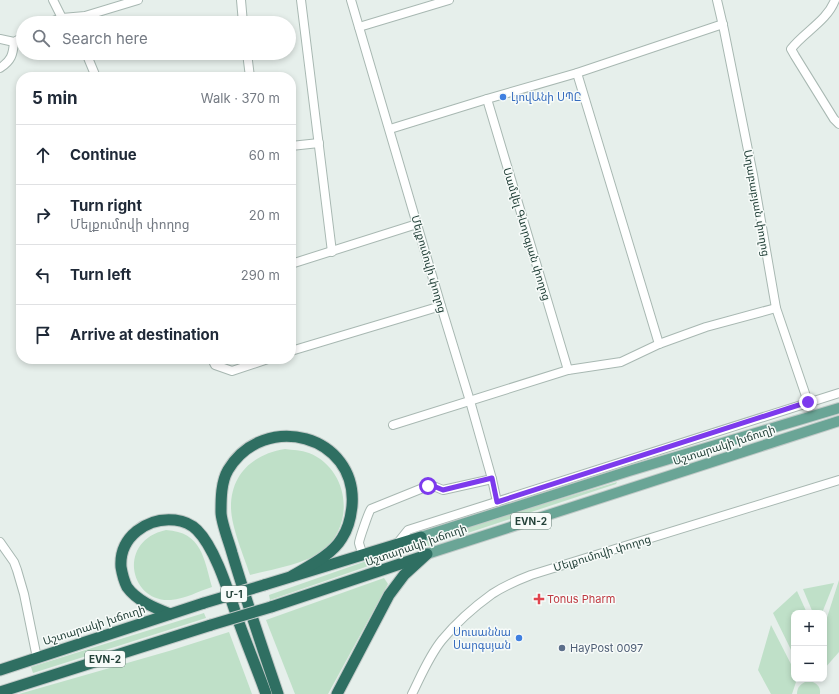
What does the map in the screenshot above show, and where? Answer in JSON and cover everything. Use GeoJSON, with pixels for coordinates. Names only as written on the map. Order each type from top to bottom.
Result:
{"type":"FeatureCollection","features":[{"type":"Feature","properties":{"kind":"highway"},"geometry":{"type":"LineString","coordinates":[[278,694],[221,514],[223,487],[228,471],[248,448],[262,440],[277,436],[293,436],[308,439],[322,447],[337,458],[345,470],[352,488],[351,516],[343,537],[333,548],[292,576]]}},
{"type":"Feature","properties":{"kind":"highway"},"geometry":{"type":"LineString","coordinates":[[170,614],[159,610],[135,595],[127,586],[123,576],[121,560],[125,546],[133,534],[148,524],[167,519],[188,524],[197,529],[204,539],[218,565],[266,694]]}},
{"type":"Feature","properties":{"kind":"highway","name":"Աշտարակի խճուղի"},"geometry":{"type":"LineString","coordinates":[[0,670],[204,603],[422,537]]}},
{"type":"Feature","properties":{"kind":"highway","name":"Աշտարակի խճուղի"},"geometry":{"type":"LineString","coordinates":[[0,692],[271,607],[427,554]]}},
{"type":"Feature","properties":{"kind":"highway"},"geometry":{"type":"LineString","coordinates":[[337,694],[389,595],[404,575],[427,554]]}},
{"type":"Feature","properties":{"kind":"main road","name":"Աշտարակի խճուղի"},"geometry":{"type":"LineString","coordinates":[[422,537],[630,471],[839,408]]}},
{"type":"Feature","properties":{"kind":"main road","name":"Աշտարակի խճուղի"},"geometry":{"type":"LineString","coordinates":[[427,554],[839,421]]}},
{"type":"Feature","properties":{"kind":"main road"},"geometry":{"type":"LineString","coordinates":[[630,471],[634,488]]}},
{"type":"Feature","properties":{"kind":"street"},"geometry":{"type":"LineString","coordinates":[[54,0],[61,16]]}},
{"type":"Feature","properties":{"kind":"street"},"geometry":{"type":"LineString","coordinates":[[85,16],[138,0]]}},
{"type":"Feature","properties":{"kind":"street"},"geometry":{"type":"LineString","coordinates":[[241,0],[243,16]]}},
{"type":"Feature","properties":{"kind":"street"},"geometry":{"type":"LineString","coordinates":[[301,0],[332,252]]}},
{"type":"Feature","properties":{"kind":"street","name":"Մելքումովի փողոց"},"geometry":{"type":"LineString","coordinates":[[351,0],[470,401],[492,478],[497,502]]}},
{"type":"Feature","properties":{"kind":"street"},"geometry":{"type":"LineString","coordinates":[[359,27],[449,0]]}},
{"type":"Feature","properties":{"kind":"street","name":"Աղաբաբյան փողոց"},"geometry":{"type":"LineString","coordinates":[[717,0],[753,175],[776,308],[808,402]]}},
{"type":"Feature","properties":{"kind":"street"},"geometry":{"type":"LineString","coordinates":[[835,0],[819,22],[791,49],[794,56],[839,124]]}},
{"type":"Feature","properties":{"kind":"street"},"geometry":{"type":"LineString","coordinates":[[390,129],[577,73],[723,24]]}},
{"type":"Feature","properties":{"kind":"street"},"geometry":{"type":"LineString","coordinates":[[0,39],[14,42],[14,52],[8,62],[0,68]]}},
{"type":"Feature","properties":{"kind":"street"},"geometry":{"type":"LineString","coordinates":[[89,60],[94,72]]}},
{"type":"Feature","properties":{"kind":"street"},"geometry":{"type":"LineString","coordinates":[[248,60],[249,72]]}},
{"type":"Feature","properties":{"kind":"street"},"geometry":{"type":"LineString","coordinates":[[577,73],[659,344]]}},
{"type":"Feature","properties":{"kind":"street","name":"Սամվել Գևորգյան փողոց"},"geometry":{"type":"LineString","coordinates":[[487,99],[568,370]]}},
{"type":"Feature","properties":{"kind":"street"},"geometry":{"type":"LineString","coordinates":[[296,145],[319,143]]}},
{"type":"Feature","properties":{"kind":"street"},"geometry":{"type":"LineString","coordinates":[[296,263],[417,224]]}},
{"type":"Feature","properties":{"kind":"street"},"geometry":{"type":"LineString","coordinates":[[296,350],[441,306]]}},
{"type":"Feature","properties":{"kind":"street"},"geometry":{"type":"LineString","coordinates":[[392,425],[568,370],[621,362],[659,344],[706,327],[776,308]]}},
{"type":"Feature","properties":{"kind":"street"},"geometry":{"type":"LineString","coordinates":[[214,364],[232,371],[253,364]]}},
{"type":"Feature","properties":{"kind":"street"},"geometry":{"type":"LineString","coordinates":[[396,546],[408,530],[839,393]]}},
{"type":"Feature","properties":{"kind":"street"},"geometry":{"type":"LineString","coordinates":[[363,556],[359,544],[368,511],[371,509],[431,485],[443,490],[492,478]]}},
{"type":"Feature","properties":{"kind":"street","name":"Մելքումովի փողոց"},"geometry":{"type":"LineString","coordinates":[[412,694],[431,656],[461,620],[493,594],[515,582],[531,575],[839,480]]}},
{"type":"Feature","properties":{"kind":"street"},"geometry":{"type":"LineString","coordinates":[[0,542],[14,562],[17,570],[24,594],[37,658]]}},
{"type":"Feature","properties":{"kind":"green space"},"geometry":{"type":"Polygon","coordinates":[[[285,449],[309,453],[322,461],[333,471],[340,484],[343,498],[343,513],[340,527],[333,540],[316,555],[288,566],[250,575],[233,523],[231,507],[235,484],[246,467],[254,461],[263,455],[285,449]]]}},
{"type":"Feature","properties":{"kind":"green space"},"geometry":{"type":"Polygon","coordinates":[[[617,482],[616,484],[386,560],[383,555],[466,527],[617,482]]]}},
{"type":"Feature","properties":{"kind":"green space"},"geometry":{"type":"Polygon","coordinates":[[[166,530],[178,532],[187,536],[200,549],[212,587],[187,597],[171,600],[157,598],[146,592],[138,582],[134,570],[135,558],[140,546],[150,536],[166,530]]]}},
{"type":"Feature","properties":{"kind":"green space"},"geometry":{"type":"Polygon","coordinates":[[[375,558],[377,563],[270,600],[269,595],[375,558]]]}},
{"type":"Feature","properties":{"kind":"green space"},"geometry":{"type":"Polygon","coordinates":[[[384,578],[388,584],[328,694],[295,694],[266,620],[384,578]]]}},
{"type":"Feature","properties":{"kind":"green space"},"geometry":{"type":"Polygon","coordinates":[[[839,580],[839,652],[827,666],[827,646],[827,618],[839,580]]]}},
{"type":"Feature","properties":{"kind":"green space"},"geometry":{"type":"Polygon","coordinates":[[[834,583],[823,610],[812,610],[803,589],[834,583]]]}},
{"type":"Feature","properties":{"kind":"green space"},"geometry":{"type":"Polygon","coordinates":[[[797,591],[806,610],[791,610],[791,650],[773,613],[797,591]]]}},
{"type":"Feature","properties":{"kind":"green space"},"geometry":{"type":"Polygon","coordinates":[[[204,613],[206,618],[33,673],[31,667],[204,613]]]}},
{"type":"Feature","properties":{"kind":"green space"},"geometry":{"type":"Polygon","coordinates":[[[771,625],[791,664],[791,682],[796,682],[792,694],[771,694],[758,670],[771,625]]]}},
{"type":"Feature","properties":{"kind":"green space"},"geometry":{"type":"Polygon","coordinates":[[[229,632],[252,694],[19,694],[169,651],[229,632]]]}},
{"type":"Feature","properties":{"kind":"green space"},"geometry":{"type":"Polygon","coordinates":[[[813,682],[820,689],[820,694],[797,694],[798,689],[803,683],[813,682]]]}},
{"type":"Feature","properties":{"kind":"place","name":"ԼյովԱնի ՍՊԸ"},"geometry":{"type":"Point","coordinates":[503,97]}},
{"type":"Feature","properties":{"kind":"place","name":"Tonus Pharm"},"geometry":{"type":"Point","coordinates":[539,599]}},
{"type":"Feature","properties":{"kind":"place","name":"Սուսաննա Սարգսյան"},"geometry":{"type":"Point","coordinates":[519,638]}},
{"type":"Feature","properties":{"kind":"place","name":"HayPost 0097"},"geometry":{"type":"Point","coordinates":[562,648]}},
{"type":"Feature","properties":{"kind":"route"},"geometry":{"type":"LineString","coordinates":[[428,486],[431,485],[437,489],[443,490],[492,478],[497,502],[808,402]]}}]}
